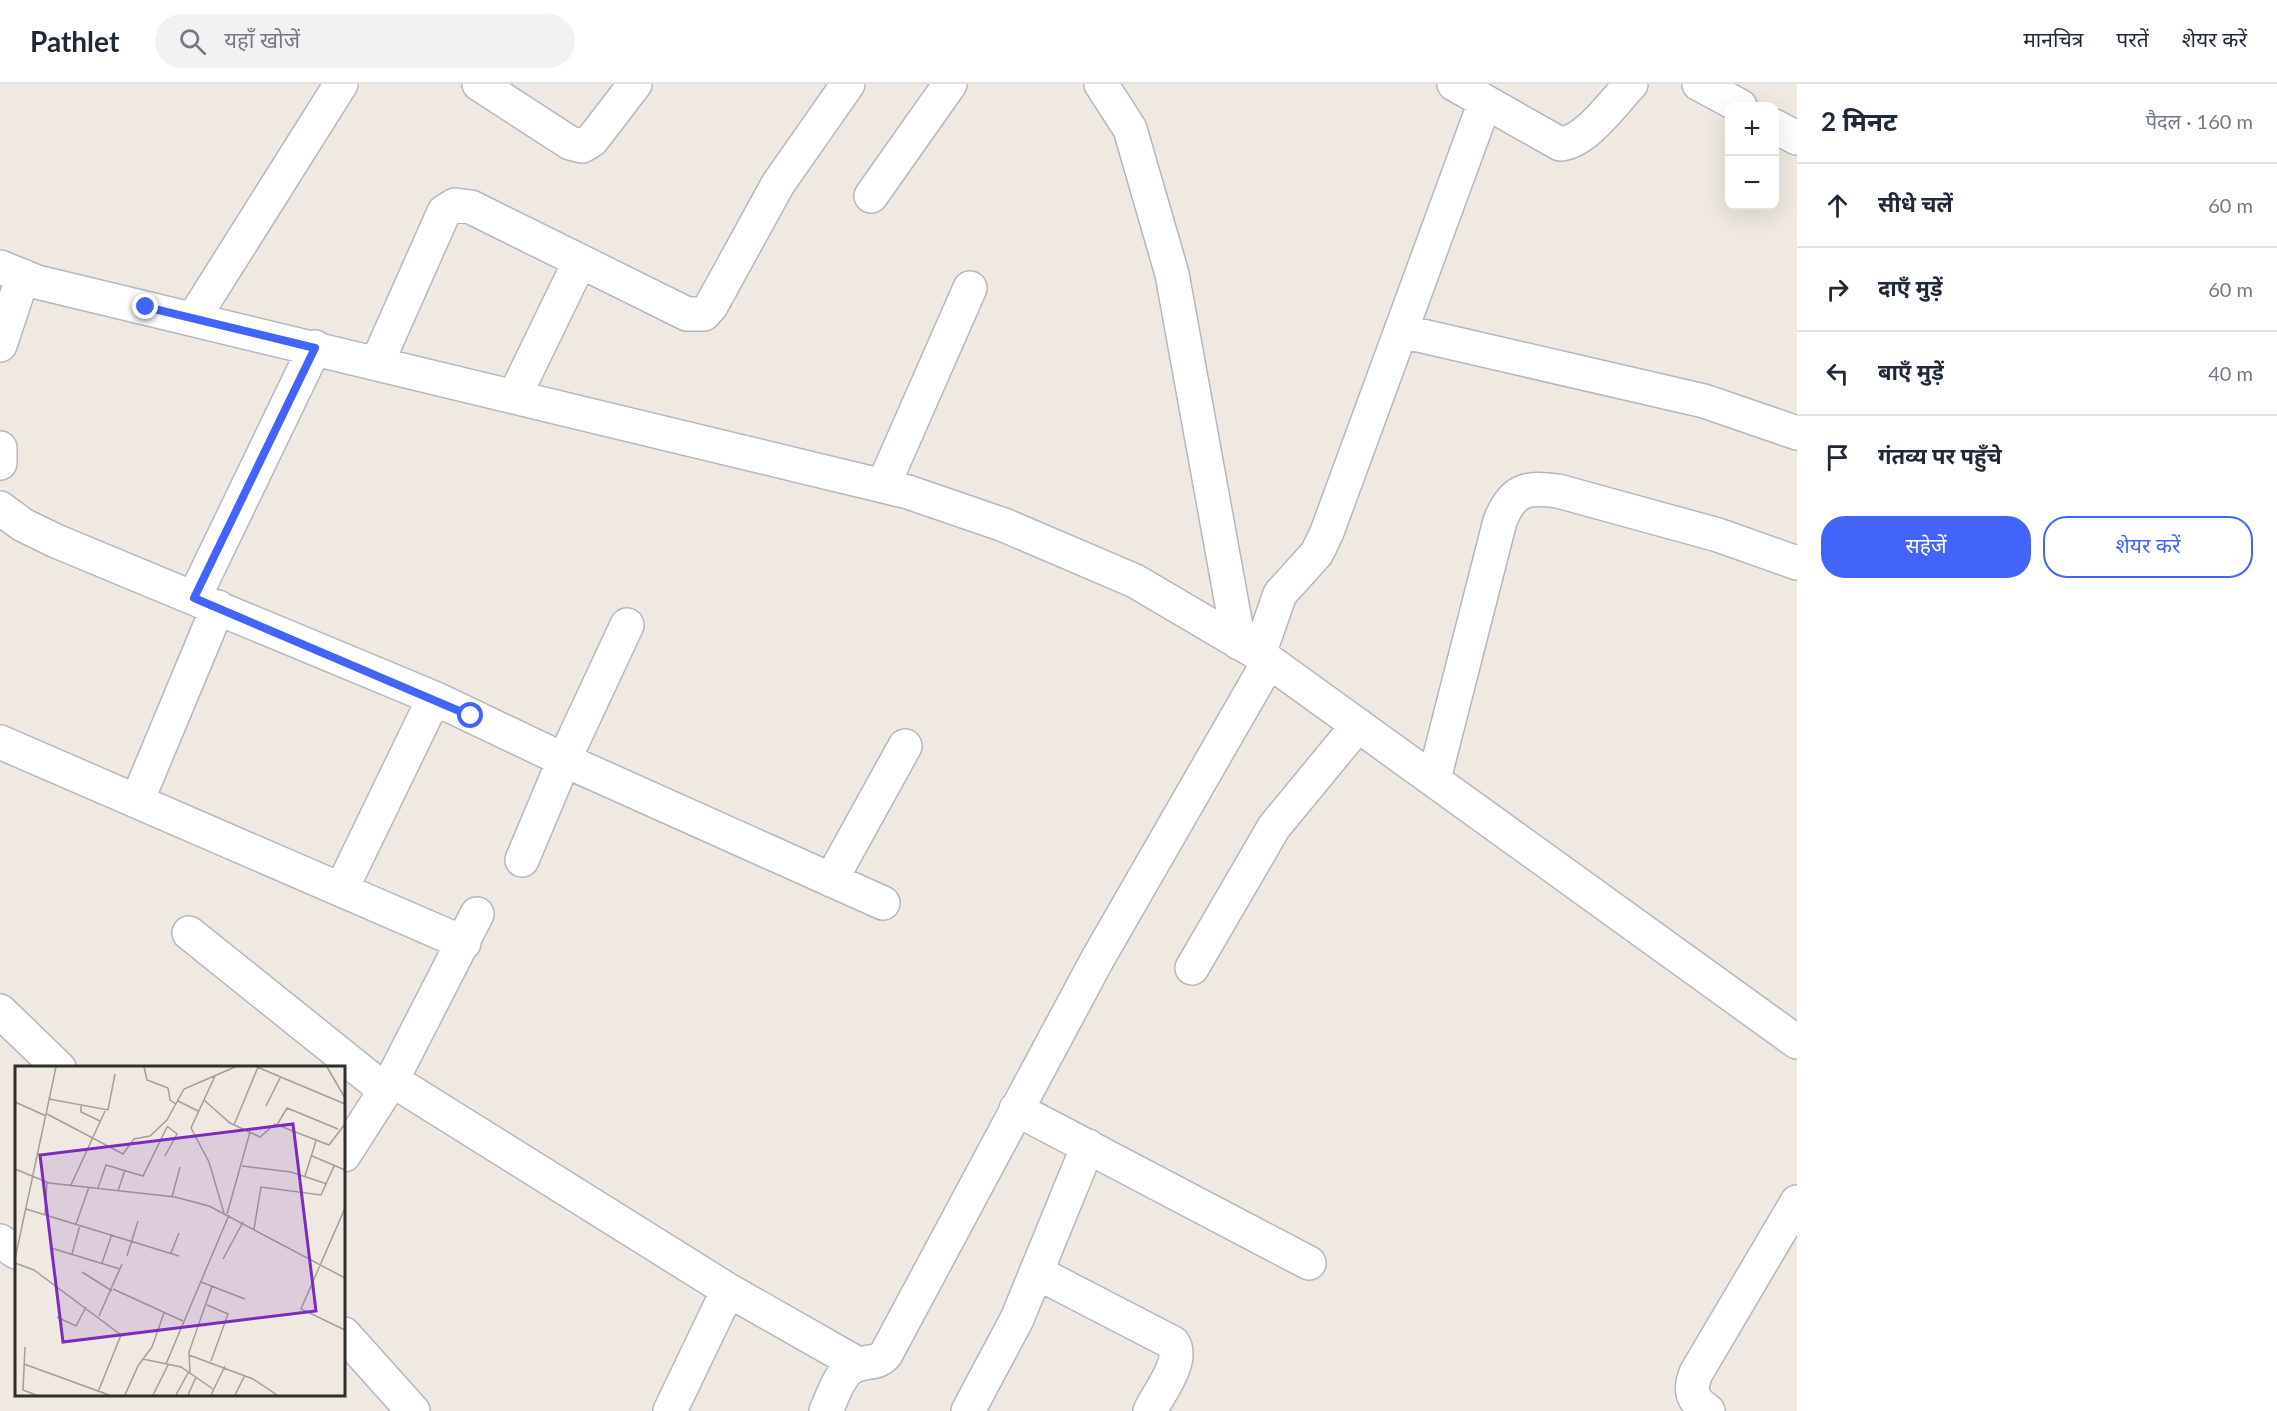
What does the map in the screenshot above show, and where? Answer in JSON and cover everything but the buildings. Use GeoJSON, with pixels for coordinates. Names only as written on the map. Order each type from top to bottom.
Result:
{"type":"FeatureCollection","features":[{"type":"Feature","properties":{"kind":"street"},"geometry":{"type":"LineString","coordinates":[[193,318],[341,84]]}},
{"type":"Feature","properties":{"kind":"street"},"geometry":{"type":"LineString","coordinates":[[479,84],[570,143],[582,146],[592,140],[635,84]]}},
{"type":"Feature","properties":{"kind":"street"},"geometry":{"type":"LineString","coordinates":[[377,363],[444,212],[450,206],[471,207],[687,314],[704,314],[711,306],[778,184],[848,84]]}},
{"type":"Feature","properties":{"kind":"street"},"geometry":{"type":"LineString","coordinates":[[871,196],[950,84]]}},
{"type":"Feature","properties":{"kind":"street"},"geometry":{"type":"LineString","coordinates":[[1101,84],[1124,115],[1133,136],[1172,274],[1256,653]]}},
{"type":"Feature","properties":{"kind":"street"},"geometry":{"type":"LineString","coordinates":[[1454,84],[1553,142],[1566,144],[1583,135],[1631,84]]}},
{"type":"Feature","properties":{"kind":"street"},"geometry":{"type":"LineString","coordinates":[[1699,84],[1733,102]]}},
{"type":"Feature","properties":{"kind":"street"},"geometry":{"type":"LineString","coordinates":[[826,1411],[845,1372],[858,1364],[875,1362],[886,1354],[1096,960],[1256,653],[1280,594],[1317,553],[1328,532],[1485,102]]}},
{"type":"Feature","properties":{"kind":"street"},"geometry":{"type":"LineString","coordinates":[[1779,129],[1797,138]]}},
{"type":"Feature","properties":{"kind":"street"},"geometry":{"type":"LineString","coordinates":[[514,397],[580,261]]}},
{"type":"Feature","properties":{"kind":"street"},"geometry":{"type":"LineString","coordinates":[[0,345],[12,272],[883,486],[1004,525],[1135,581],[1256,653],[1358,724],[1797,1042]]}},
{"type":"Feature","properties":{"kind":"street"},"geometry":{"type":"LineString","coordinates":[[883,486],[970,288]]}},
{"type":"Feature","properties":{"kind":"street"},"geometry":{"type":"LineString","coordinates":[[1401,331],[1704,401],[1797,433]]}},
{"type":"Feature","properties":{"kind":"street"},"geometry":{"type":"LineString","coordinates":[[137,801],[206,602],[315,348]]}},
{"type":"Feature","properties":{"kind":"street"},"geometry":{"type":"LineString","coordinates":[[0,448],[0,463]]}},
{"type":"Feature","properties":{"kind":"street"},"geometry":{"type":"LineString","coordinates":[[1434,779],[1500,520],[1507,504],[1515,495],[1542,489],[1558,491],[1718,535],[1797,562]]}},
{"type":"Feature","properties":{"kind":"street"},"geometry":{"type":"LineString","coordinates":[[0,508],[39,534],[434,698],[564,760],[883,903]]}},
{"type":"Feature","properties":{"kind":"street"},"geometry":{"type":"LineString","coordinates":[[522,860],[564,760],[627,625]]}},
{"type":"Feature","properties":{"kind":"street"},"geometry":{"type":"LineString","coordinates":[[341,890],[434,698]]}},
{"type":"Feature","properties":{"kind":"street"},"geometry":{"type":"LineString","coordinates":[[1192,968],[1274,827],[1358,724]]}},
{"type":"Feature","properties":{"kind":"street"},"geometry":{"type":"LineString","coordinates":[[0,741],[464,943]]}},
{"type":"Feature","properties":{"kind":"street"},"geometry":{"type":"LineString","coordinates":[[831,880],[905,746]]}},
{"type":"Feature","properties":{"kind":"street"},"geometry":{"type":"LineString","coordinates":[[345,1153],[389,1085],[477,914]]}},
{"type":"Feature","properties":{"kind":"street"},"geometry":{"type":"LineString","coordinates":[[189,933],[389,1085],[728,1290],[858,1364]]}},
{"type":"Feature","properties":{"kind":"street"},"geometry":{"type":"LineString","coordinates":[[0,1011],[57,1066]]}},
{"type":"Feature","properties":{"kind":"street"},"geometry":{"type":"LineString","coordinates":[[1016,1108],[1309,1263]]}},
{"type":"Feature","properties":{"kind":"street"},"geometry":{"type":"LineString","coordinates":[[968,1411],[1017,1319],[1088,1146]]}},
{"type":"Feature","properties":{"kind":"street"},"geometry":{"type":"LineString","coordinates":[[1708,1411],[1693,1396],[1691,1389],[1696,1372],[1797,1202]]}},
{"type":"Feature","properties":{"kind":"street"},"geometry":{"type":"LineString","coordinates":[[0,1240],[15,1251]]}},
{"type":"Feature","properties":{"kind":"street"},"geometry":{"type":"LineString","coordinates":[[1036,1272],[1173,1343],[1176,1348],[1175,1362],[1150,1411]]}},
{"type":"Feature","properties":{"kind":"street"},"geometry":{"type":"LineString","coordinates":[[670,1411],[728,1290]]}},
{"type":"Feature","properties":{"kind":"street"},"geometry":{"type":"LineString","coordinates":[[345,1335],[412,1411]]}},
{"type":"Feature","properties":{"kind":"route"},"geometry":{"type":"LineString","coordinates":[[146,307],[315,348],[194,598],[434,698],[471,716]]}}]}
